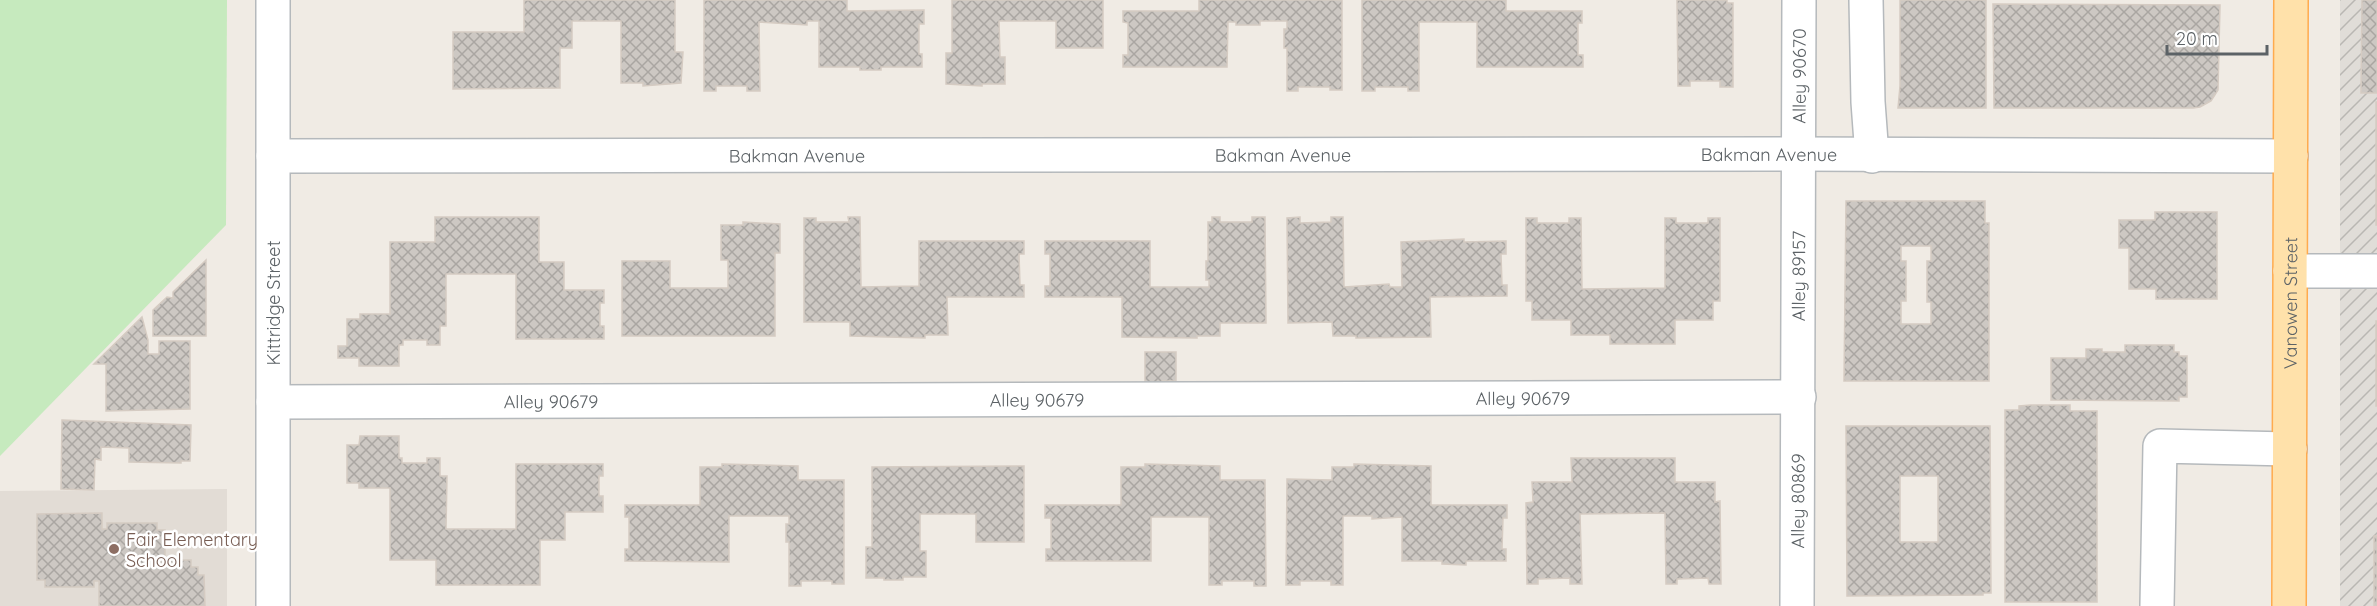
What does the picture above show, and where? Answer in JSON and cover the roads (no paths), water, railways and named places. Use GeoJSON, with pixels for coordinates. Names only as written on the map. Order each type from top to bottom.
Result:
{"type":"FeatureCollection","features":[{"type":"Feature","properties":{"kind":"main road","name":"Vanowen Street"},"geometry":{"type":"LineString","coordinates":[[2289,606],[2291,0]]}},
{"type":"Feature","properties":{"kind":"street","name":"Kittridge Street"},"geometry":{"type":"LineString","coordinates":[[273,0],[273,606]]}},
{"type":"Feature","properties":{"kind":"street","name":"Alley 90670"},"geometry":{"type":"LineString","coordinates":[[1799,0],[1799,154]]}},
{"type":"Feature","properties":{"kind":"street"},"geometry":{"type":"LineString","coordinates":[[1866,0],[1868,102],[1872,156]]}},
{"type":"Feature","properties":{"kind":"street","name":"Bakman Avenue"},"geometry":{"type":"LineString","coordinates":[[273,156],[1799,154],[2291,156]]}},
{"type":"Feature","properties":{"kind":"street","name":"Alley 89157"},"geometry":{"type":"LineString","coordinates":[[1799,154],[1799,397]]}},
{"type":"Feature","properties":{"kind":"street"},"geometry":{"type":"LineString","coordinates":[[2290,271],[2377,271]]}},
{"type":"Feature","properties":{"kind":"street","name":"Alley 90679"},"geometry":{"type":"LineString","coordinates":[[273,402],[1799,397]]}},
{"type":"Feature","properties":{"kind":"street","name":"Alley 80869"},"geometry":{"type":"LineString","coordinates":[[1797,606],[1799,397]]}},
{"type":"Feature","properties":{"kind":"street"},"geometry":{"type":"LineString","coordinates":[[2157,606],[2160,446],[2290,449]]}},
{"type":"Feature","properties":{"kind":"place","name":"Fair Elementary School"},"geometry":{"type":"Point","coordinates":[114,549]}}]}
